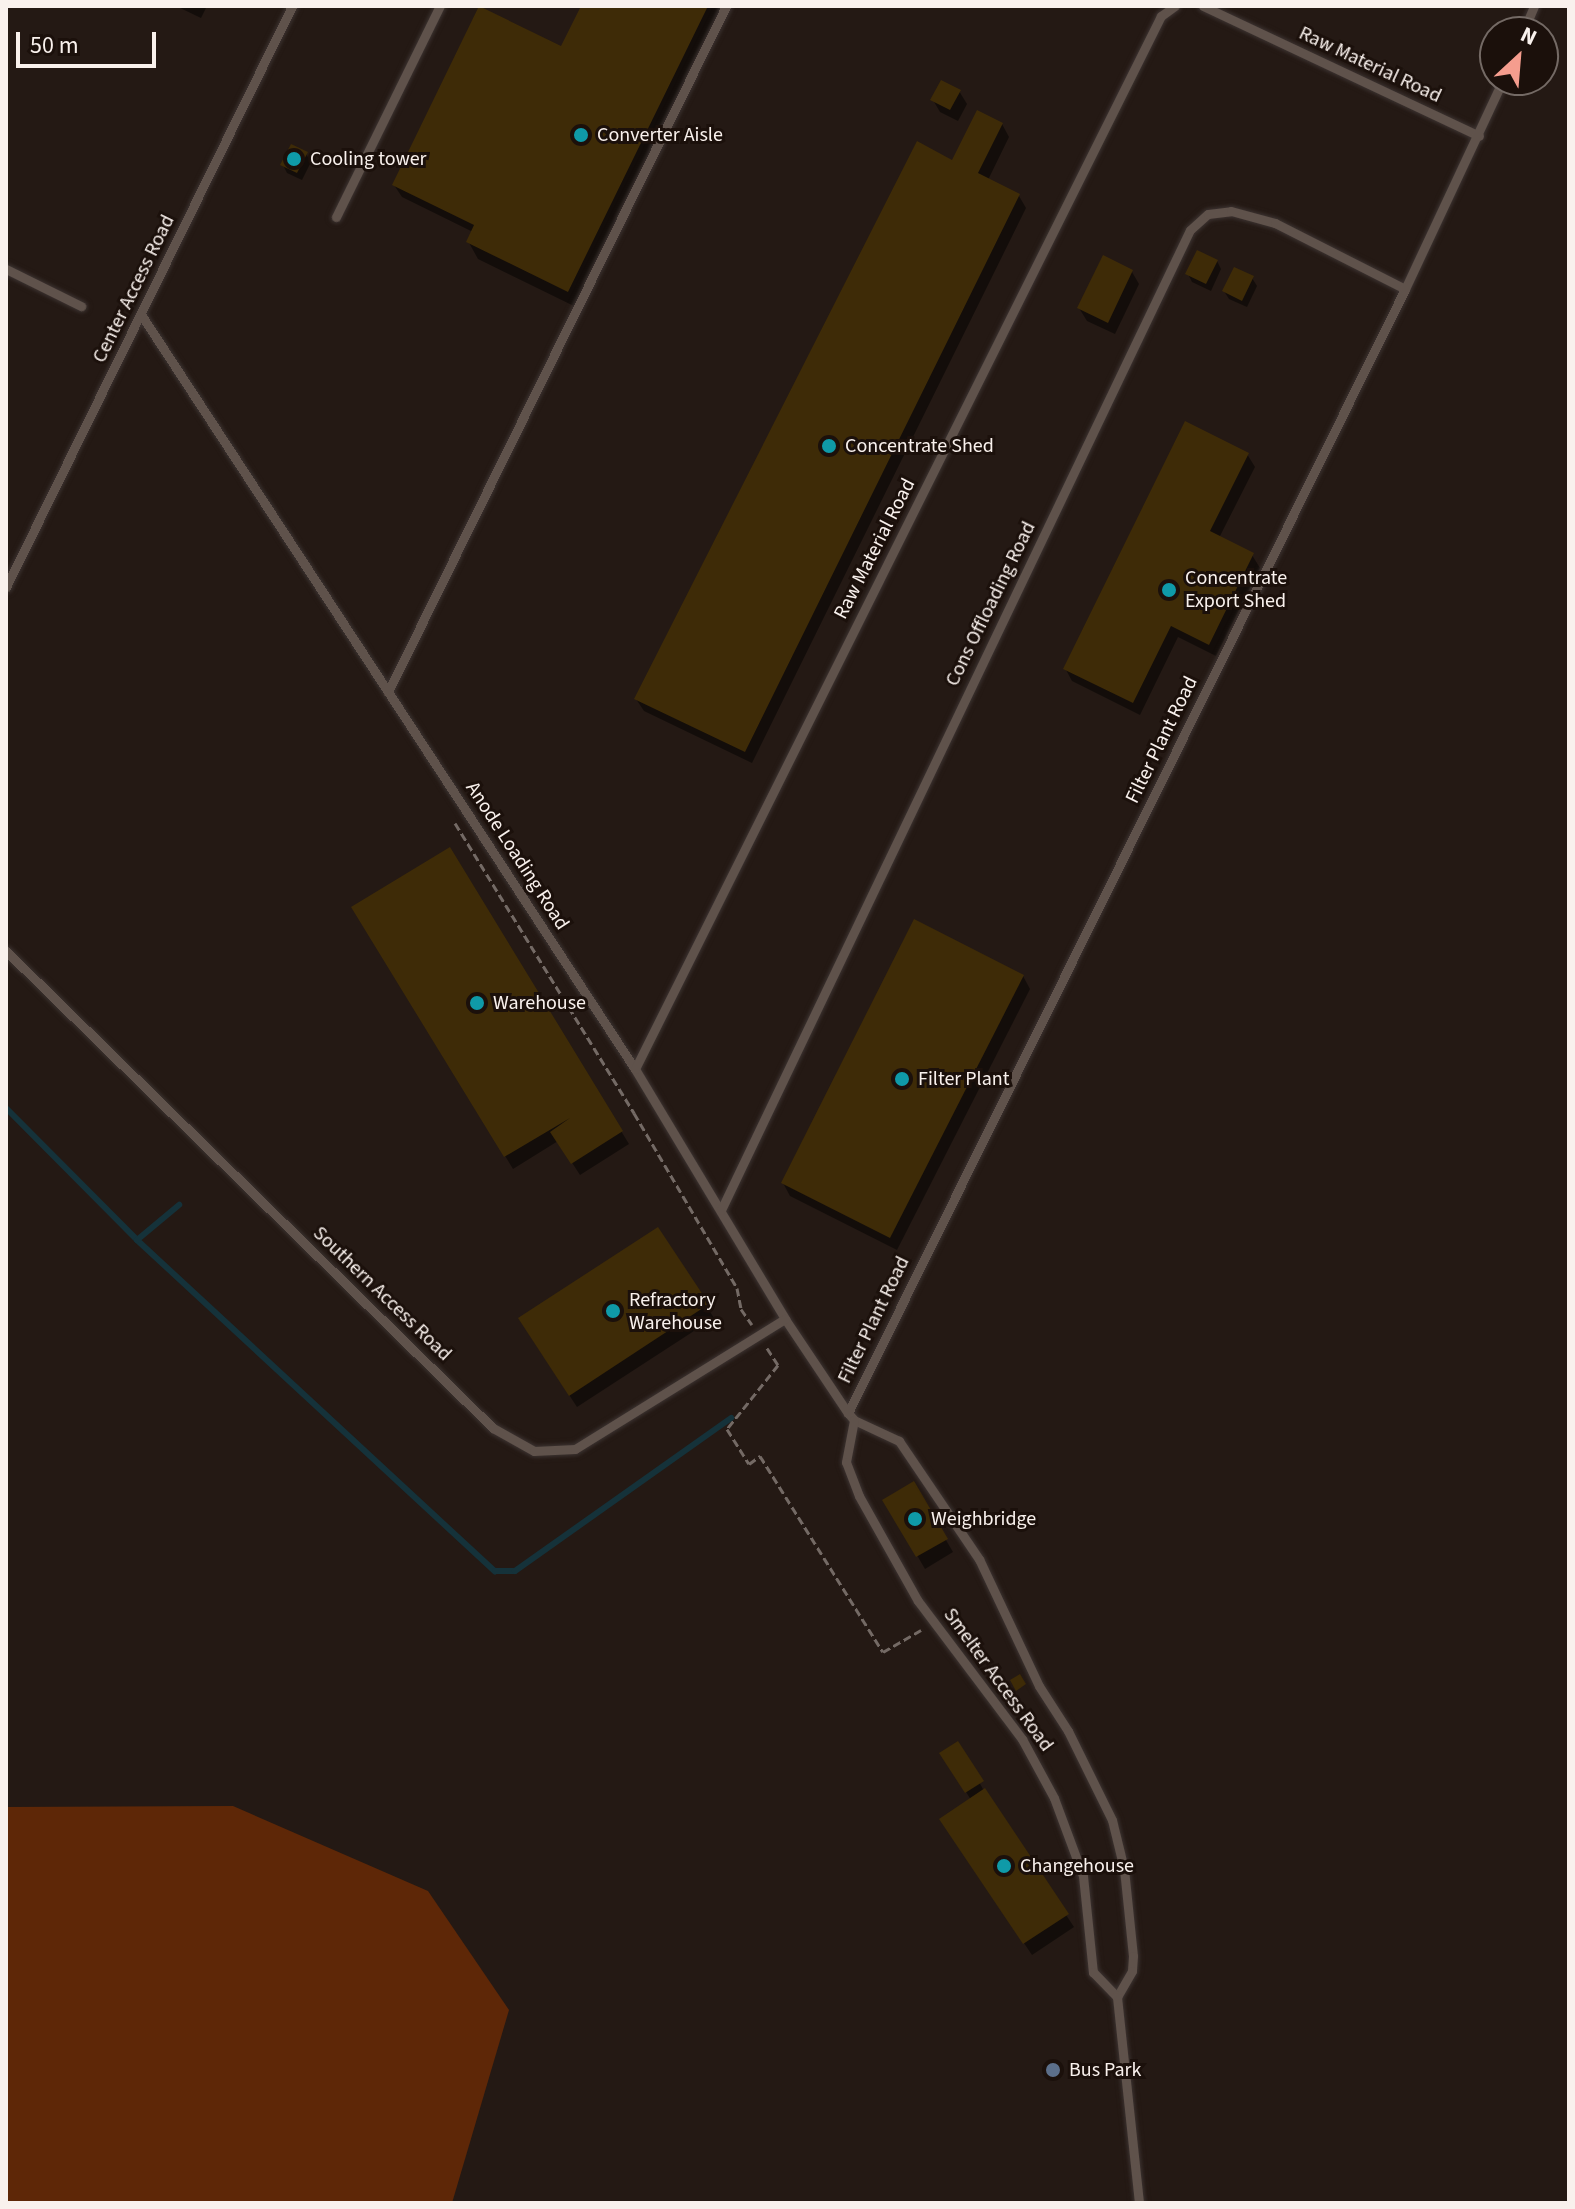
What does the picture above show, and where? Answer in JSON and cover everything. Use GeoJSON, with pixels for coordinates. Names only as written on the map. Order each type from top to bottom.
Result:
{"type":"FeatureCollection","features":[{"type":"Feature","properties":{"kind":"lane","name":"Center Access Road"},"geometry":{"type":"LineString","coordinates":[[6,587],[292,6]]}},
{"type":"Feature","properties":{"kind":"lane"},"geometry":{"type":"LineString","coordinates":[[336,217],[440,6]]}},
{"type":"Feature","properties":{"kind":"lane"},"geometry":{"type":"LineString","coordinates":[[388,692],[726,6]]}},
{"type":"Feature","properties":{"kind":"lane","name":"Raw Material Road"},"geometry":{"type":"LineString","coordinates":[[635,1069],[1161,16],[1175,6]]}},
{"type":"Feature","properties":{"kind":"lane","name":"Raw Material Road"},"geometry":{"type":"LineString","coordinates":[[1203,6],[1479,136]]}},
{"type":"Feature","properties":{"kind":"lane","name":"Filter Plant Road"},"geometry":{"type":"LineString","coordinates":[[851,1417],[1405,289],[1496,96]]}},
{"type":"Feature","properties":{"kind":"lane","name":"Cons Offloading Road"},"geometry":{"type":"LineString","coordinates":[[721,1210],[1190,230],[1208,214],[1231,211],[1260,219],[1341,255],[1405,289]]}},
{"type":"Feature","properties":{"kind":"lane"},"geometry":{"type":"LineString","coordinates":[[6,269],[81,306]]}},
{"type":"Feature","properties":{"kind":"lane","name":"Anode Loading Road"},"geometry":{"type":"LineString","coordinates":[[142,316],[635,1069],[785,1319],[851,1417]]}},
{"type":"Feature","properties":{"kind":"lane","name":"Southern Access Road"},"geometry":{"type":"LineString","coordinates":[[6,951],[493,1428],[534,1451],[575,1449],[785,1319]]}},
{"type":"Feature","properties":{"kind":"lane"},"geometry":{"type":"LineString","coordinates":[[851,1417],[899,1441],[979,1559],[1039,1686],[1094,1781],[1112,1820],[1130,1907],[1132,1971],[1117,1997],[1139,2203]]}},
{"type":"Feature","properties":{"kind":"lane","name":"Smelter Access Road"},"geometry":{"type":"LineString","coordinates":[[851,1417],[846,1462],[859,1496],[898,1568],[1022,1739],[1054,1798],[1083,1876],[1093,1972],[1117,1997]]}},
{"type":"Feature","properties":{"kind":"path"},"geometry":{"type":"LineString","coordinates":[[449,812],[634,1113],[737,1288],[741,1309],[778,1365],[727,1429],[749,1464],[760,1456],[883,1652],[935,1622]]}},
{"type":"Feature","properties":{"kind":"shaded area"},"geometry":{"type":"Polygon","coordinates":[[[233,1806],[428,1891],[509,2010],[452,2203],[6,2203],[6,1807],[233,1806]]]}},
{"type":"Feature","properties":{"kind":"building","name":"Converter Aisle"},"geometry":{"type":"Polygon","coordinates":[[[479,6],[561,46],[581,6],[708,6],[568,292],[466,242],[474,225],[392,185],[479,6]]]}},
{"type":"Feature","properties":{"kind":"building"},"geometry":{"type":"Polygon","coordinates":[[[941,80],[961,90],[950,110],[930,100],[941,80]]]}},
{"type":"Feature","properties":{"kind":"building","name":"Concentrate Shed"},"geometry":{"type":"Polygon","coordinates":[[[977,110],[1003,123],[978,173],[1020,194],[745,752],[634,699],[917,141],[952,160],[977,110]]]}},
{"type":"Feature","properties":{"kind":"building","name":"Cooling tower"},"geometry":{"type":"Polygon","coordinates":[[[291,144],[308,152],[297,173],[280,165],[291,144]]]}},
{"type":"Feature","properties":{"kind":"building"},"geometry":{"type":"Polygon","coordinates":[[[1197,250],[1218,260],[1206,284],[1185,274],[1197,250]]]}},
{"type":"Feature","properties":{"kind":"building"},"geometry":{"type":"Polygon","coordinates":[[[1103,255],[1133,270],[1108,323],[1077,308],[1103,255]]]}},
{"type":"Feature","properties":{"kind":"building"},"geometry":{"type":"Polygon","coordinates":[[[1234,267],[1254,276],[1242,301],[1222,291],[1234,267]]]}},
{"type":"Feature","properties":{"kind":"building","name":"Concentrate Export Shed"},"geometry":{"type":"Polygon","coordinates":[[[1185,421],[1249,453],[1210,531],[1254,553],[1209,645],[1171,626],[1133,703],[1063,669],[1185,421]]]}},
{"type":"Feature","properties":{"kind":"building","name":"Warehouse"},"geometry":{"type":"Polygon","coordinates":[[[450,847],[623,1131],[571,1164],[550,1132],[570,1118],[504,1157],[351,907],[450,847]]]}},
{"type":"Feature","properties":{"kind":"building","name":"Filter Plant"},"geometry":{"type":"Polygon","coordinates":[[[914,919],[1024,975],[890,1238],[781,1183],[914,919]]]}},
{"type":"Feature","properties":{"kind":"building","name":"Refractory Warehouse"},"geometry":{"type":"Polygon","coordinates":[[[658,1227],[709,1304],[569,1396],[518,1318],[658,1227]]]}},
{"type":"Feature","properties":{"kind":"building","name":"Weighbridge"},"geometry":{"type":"Polygon","coordinates":[[[914,1481],[948,1539],[916,1557],[882,1500],[914,1481]]]}},
{"type":"Feature","properties":{"kind":"building"},"geometry":{"type":"Polygon","coordinates":[[[1020,1674],[1026,1684],[1016,1691],[1010,1680],[1020,1674]]]}},
{"type":"Feature","properties":{"kind":"building"},"geometry":{"type":"Polygon","coordinates":[[[958,1741],[984,1781],[965,1793],[939,1753],[958,1741]]]}},
{"type":"Feature","properties":{"kind":"building","name":"Changehouse"},"geometry":{"type":"Polygon","coordinates":[[[985,1788],[1069,1914],[1023,1944],[939,1819],[985,1788]]]}},
{"type":"Feature","properties":{"kind":"waterway"},"geometry":{"type":"LineString","coordinates":[[6,1108],[137,1240],[495,1571],[515,1571],[731,1418]]}},
{"type":"Feature","properties":{"kind":"waterway"},"geometry":{"type":"LineString","coordinates":[[137,1240],[179,1205]]}},
{"type":"Feature","properties":{"kind":"place","name":"Converter Aisle"},"geometry":{"type":"Point","coordinates":[581,135]}},
{"type":"Feature","properties":{"kind":"place","name":"Cooling tower"},"geometry":{"type":"Point","coordinates":[294,159]}},
{"type":"Feature","properties":{"kind":"place","name":"Concentrate Shed"},"geometry":{"type":"Point","coordinates":[829,446]}},
{"type":"Feature","properties":{"kind":"place","name":"Concentrate Export Shed"},"geometry":{"type":"Point","coordinates":[1169,590]}},
{"type":"Feature","properties":{"kind":"place","name":"Warehouse"},"geometry":{"type":"Point","coordinates":[477,1003]}},
{"type":"Feature","properties":{"kind":"place","name":"Filter Plant"},"geometry":{"type":"Point","coordinates":[902,1079]}},
{"type":"Feature","properties":{"kind":"place","name":"Refractory Warehouse"},"geometry":{"type":"Point","coordinates":[613,1311]}},
{"type":"Feature","properties":{"kind":"place","name":"Weighbridge"},"geometry":{"type":"Point","coordinates":[915,1519]}},
{"type":"Feature","properties":{"kind":"place","name":"Changehouse"},"geometry":{"type":"Point","coordinates":[1004,1866]}},
{"type":"Feature","properties":{"kind":"place","name":"Bus Park"},"geometry":{"type":"Point","coordinates":[1053,2070]}}]}
